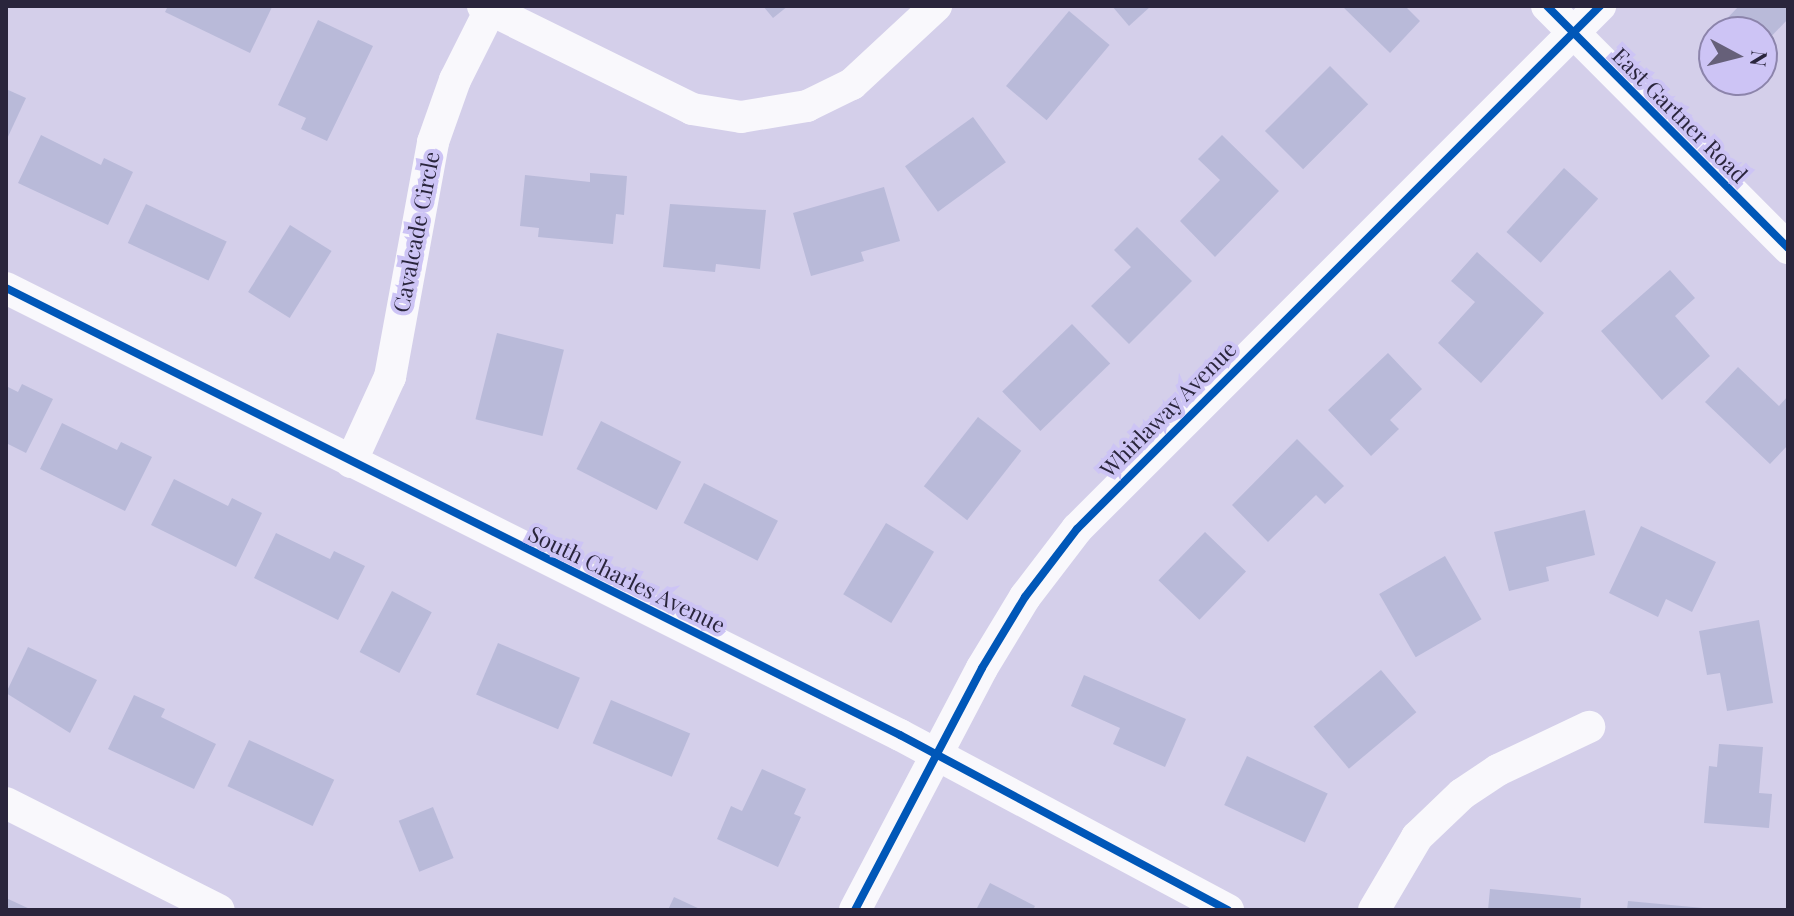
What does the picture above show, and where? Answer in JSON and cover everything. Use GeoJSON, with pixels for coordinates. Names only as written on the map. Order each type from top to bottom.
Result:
{"type":"FeatureCollection","features":[{"type":"Feature","properties":{"kind":"street"},"geometry":{"type":"LineString","coordinates":[[488,7],[692,109],[741,117],[807,106],[852,84],[936,6]]}},
{"type":"Feature","properties":{"kind":"street","name":"East Gartner Road"},"geometry":{"type":"LineString","coordinates":[[1547,6],[1788,248]]}},
{"type":"Feature","properties":{"kind":"street","name":"Whirlaway Avenue"},"geometry":{"type":"LineString","coordinates":[[855,910],[1025,597],[1077,529],[1600,6]]}},
{"type":"Feature","properties":{"kind":"street","name":"Cavalcade Circle"},"geometry":{"type":"LineString","coordinates":[[351,462],[390,377],[433,142],[488,7]]}},
{"type":"Feature","properties":{"kind":"street","name":"South Charles Avenue"},"geometry":{"type":"LineString","coordinates":[[6,288],[937,754],[1228,910]]}},
{"type":"Feature","properties":{"kind":"street"},"geometry":{"type":"LineString","coordinates":[[1374,910],[1417,837],[1462,794],[1498,770],[1589,727]]}},
{"type":"Feature","properties":{"kind":"street"},"geometry":{"type":"LineString","coordinates":[[6,803],[219,910]]}},
{"type":"Feature","properties":{"kind":"building"},"geometry":{"type":"Polygon","coordinates":[[[168,6],[272,7],[250,53],[165,12],[168,6]]]}},
{"type":"Feature","properties":{"kind":"building"},"geometry":{"type":"Polygon","coordinates":[[[763,6],[788,6],[773,18],[763,6]]]}},
{"type":"Feature","properties":{"kind":"building"},"geometry":{"type":"Polygon","coordinates":[[[1112,6],[1151,6],[1129,26],[1112,6]]]}},
{"type":"Feature","properties":{"kind":"building"},"geometry":{"type":"Polygon","coordinates":[[[1342,6],[1405,6],[1420,21],[1390,53],[1342,6]]]}},
{"type":"Feature","properties":{"kind":"building"},"geometry":{"type":"Polygon","coordinates":[[[1739,6],[1788,6],[1788,19],[1778,29],[1778,16],[1729,16],[1739,6]]]}},
{"type":"Feature","properties":{"kind":"building"},"geometry":{"type":"Polygon","coordinates":[[[1069,11],[1110,45],[1047,120],[1006,86],[1069,11]]]}},
{"type":"Feature","properties":{"kind":"building"},"geometry":{"type":"Polygon","coordinates":[[[318,20],[373,46],[327,141],[301,129],[306,118],[278,105],[318,20]]]}},
{"type":"Feature","properties":{"kind":"building"},"geometry":{"type":"Polygon","coordinates":[[[1330,66],[1368,104],[1303,169],[1265,131],[1330,66]]]}},
{"type":"Feature","properties":{"kind":"building"},"geometry":{"type":"Polygon","coordinates":[[[6,89],[26,98],[6,141],[6,89]]]}},
{"type":"Feature","properties":{"kind":"building"},"geometry":{"type":"Polygon","coordinates":[[[973,117],[1006,162],[938,212],[905,166],[973,117]]]}},
{"type":"Feature","properties":{"kind":"building"},"geometry":{"type":"Polygon","coordinates":[[[41,135],[101,165],[104,158],[133,172],[108,225],[18,183],[41,135]]]}},
{"type":"Feature","properties":{"kind":"building"},"geometry":{"type":"Polygon","coordinates":[[[1222,135],[1279,191],[1215,257],[1180,221],[1220,180],[1198,159],[1222,135]]]}},
{"type":"Feature","properties":{"kind":"building"},"geometry":{"type":"Polygon","coordinates":[[[1564,168],[1598,199],[1541,263],[1506,232],[1564,168]]]}},
{"type":"Feature","properties":{"kind":"building"},"geometry":{"type":"Polygon","coordinates":[[[590,173],[627,176],[624,215],[616,214],[613,244],[538,237],[539,228],[520,226],[525,175],[590,182],[590,173]]]}},
{"type":"Feature","properties":{"kind":"building"},"geometry":{"type":"Polygon","coordinates":[[[884,187],[900,241],[861,252],[864,261],[811,276],[793,213],[884,187]]]}},
{"type":"Feature","properties":{"kind":"building"},"geometry":{"type":"Polygon","coordinates":[[[146,204],[227,242],[208,281],[128,243],[146,204]]]}},
{"type":"Feature","properties":{"kind":"building"},"geometry":{"type":"Polygon","coordinates":[[[670,204],[766,210],[760,269],[716,264],[715,272],[663,267],[670,204]]]}},
{"type":"Feature","properties":{"kind":"building"},"geometry":{"type":"Polygon","coordinates":[[[290,225],[332,251],[290,318],[248,292],[290,225]]]}},
{"type":"Feature","properties":{"kind":"building"},"geometry":{"type":"Polygon","coordinates":[[[1137,227],[1192,281],[1129,344],[1091,306],[1131,267],[1114,250],[1137,227]]]}},
{"type":"Feature","properties":{"kind":"building"},"geometry":{"type":"Polygon","coordinates":[[[1477,252],[1544,313],[1481,383],[1438,343],[1475,302],[1451,281],[1477,252]]]}},
{"type":"Feature","properties":{"kind":"building"},"geometry":{"type":"Polygon","coordinates":[[[1670,270],[1695,298],[1675,316],[1710,356],[1662,400],[1601,331],[1670,270]]]}},
{"type":"Feature","properties":{"kind":"building"},"geometry":{"type":"Polygon","coordinates":[[[1072,324],[1110,364],[1040,431],[1002,391],[1072,324]]]}},
{"type":"Feature","properties":{"kind":"building"},"geometry":{"type":"Polygon","coordinates":[[[497,333],[564,350],[542,436],[475,419],[497,333]]]}},
{"type":"Feature","properties":{"kind":"building"},"geometry":{"type":"Polygon","coordinates":[[[1388,353],[1422,389],[1390,420],[1399,429],[1371,456],[1328,410],[1388,353]]]}},
{"type":"Feature","properties":{"kind":"building"},"geometry":{"type":"Polygon","coordinates":[[[1738,367],[1779,406],[1788,396],[1788,445],[1770,464],[1705,402],[1738,367]]]}},
{"type":"Feature","properties":{"kind":"building"},"geometry":{"type":"Polygon","coordinates":[[[22,384],[53,399],[26,453],[6,443],[6,386],[18,392],[22,384]]]}},
{"type":"Feature","properties":{"kind":"building"},"geometry":{"type":"Polygon","coordinates":[[[978,417],[1021,451],[967,520],[924,486],[978,417]]]}},
{"type":"Feature","properties":{"kind":"building"},"geometry":{"type":"Polygon","coordinates":[[[601,421],[681,462],[657,510],[576,469],[601,421]]]}},
{"type":"Feature","properties":{"kind":"building"},"geometry":{"type":"Polygon","coordinates":[[[62,423],[117,450],[121,442],[152,457],[125,511],[40,469],[62,423]]]}},
{"type":"Feature","properties":{"kind":"building"},"geometry":{"type":"Polygon","coordinates":[[[1297,439],[1344,486],[1325,504],[1316,495],[1268,542],[1232,505],[1297,439]]]}},
{"type":"Feature","properties":{"kind":"building"},"geometry":{"type":"Polygon","coordinates":[[[174,479],[228,506],[232,498],[262,513],[236,567],[151,525],[174,479]]]}},
{"type":"Feature","properties":{"kind":"building"},"geometry":{"type":"Polygon","coordinates":[[[704,483],[778,521],[758,561],[684,523],[704,483]]]}},
{"type":"Feature","properties":{"kind":"building"},"geometry":{"type":"Polygon","coordinates":[[[1585,510],[1595,555],[1546,567],[1549,581],[1509,591],[1494,532],[1585,510]]]}},
{"type":"Feature","properties":{"kind":"building"},"geometry":{"type":"Polygon","coordinates":[[[886,523],[934,552],[891,623],[843,594],[886,523]]]}},
{"type":"Feature","properties":{"kind":"building"},"geometry":{"type":"Polygon","coordinates":[[[1641,526],[1716,562],[1692,612],[1666,599],[1658,617],[1609,593],[1641,526]]]}},
{"type":"Feature","properties":{"kind":"building"},"geometry":{"type":"Polygon","coordinates":[[[1205,532],[1246,572],[1199,620],[1158,580],[1205,532]]]}},
{"type":"Feature","properties":{"kind":"building"},"geometry":{"type":"Polygon","coordinates":[[[276,533],[330,559],[334,551],[365,566],[338,620],[254,578],[276,533]]]}},
{"type":"Feature","properties":{"kind":"building"},"geometry":{"type":"Polygon","coordinates":[[[1445,556],[1482,619],[1416,657],[1379,594],[1445,556]]]}},
{"type":"Feature","properties":{"kind":"building"},"geometry":{"type":"Polygon","coordinates":[[[392,591],[432,612],[399,673],[360,652],[392,591]]]}},
{"type":"Feature","properties":{"kind":"building"},"geometry":{"type":"Polygon","coordinates":[[[1759,620],[1773,703],[1727,711],[1720,673],[1707,675],[1699,631],[1759,620]]]}},
{"type":"Feature","properties":{"kind":"building"},"geometry":{"type":"Polygon","coordinates":[[[498,643],[580,678],[558,729],[476,695],[498,643]]]}},
{"type":"Feature","properties":{"kind":"building"},"geometry":{"type":"Polygon","coordinates":[[[28,647],[97,680],[70,733],[6,693],[28,647]]]}},
{"type":"Feature","properties":{"kind":"building"},"geometry":{"type":"Polygon","coordinates":[[[1381,670],[1416,712],[1349,769],[1314,727],[1381,670]]]}},
{"type":"Feature","properties":{"kind":"building"},"geometry":{"type":"Polygon","coordinates":[[[1084,675],[1186,719],[1165,767],[1113,744],[1120,728],[1071,706],[1084,675]]]}},
{"type":"Feature","properties":{"kind":"building"},"geometry":{"type":"Polygon","coordinates":[[[134,695],[165,709],[161,717],[216,744],[194,789],[108,749],[134,695]]]}},
{"type":"Feature","properties":{"kind":"building"},"geometry":{"type":"Polygon","coordinates":[[[611,700],[690,734],[672,777],[593,743],[611,700]]]}},
{"type":"Feature","properties":{"kind":"building"},"geometry":{"type":"Polygon","coordinates":[[[249,740],[334,780],[313,826],[227,786],[249,740]]]}},
{"type":"Feature","properties":{"kind":"building"},"geometry":{"type":"Polygon","coordinates":[[[1719,744],[1763,747],[1759,793],[1772,794],[1769,828],[1704,823],[1709,766],[1717,767],[1719,744]]]}},
{"type":"Feature","properties":{"kind":"building"},"geometry":{"type":"Polygon","coordinates":[[[1247,756],[1328,794],[1305,843],[1224,805],[1247,756]]]}},
{"type":"Feature","properties":{"kind":"building"},"geometry":{"type":"Polygon","coordinates":[[[762,769],[806,789],[794,814],[801,817],[778,867],[717,839],[731,806],[742,811],[762,769]]]}},
{"type":"Feature","properties":{"kind":"building"},"geometry":{"type":"Polygon","coordinates":[[[433,807],[454,858],[419,872],[399,821],[433,807]]]}},
{"type":"Feature","properties":{"kind":"building"},"geometry":{"type":"Polygon","coordinates":[[[990,883],[1035,906],[1033,910],[976,910],[990,883]]]}},
{"type":"Feature","properties":{"kind":"building"},"geometry":{"type":"Polygon","coordinates":[[[1490,889],[1581,898],[1580,910],[1488,910],[1490,889]]]}},
{"type":"Feature","properties":{"kind":"building"},"geometry":{"type":"Polygon","coordinates":[[[674,897],[702,910],[668,910],[674,897]]]}},
{"type":"Feature","properties":{"kind":"building"},"geometry":{"type":"Polygon","coordinates":[[[6,898],[32,910],[6,910],[6,898]]]}},
{"type":"Feature","properties":{"kind":"building"},"geometry":{"type":"Polygon","coordinates":[[[1628,901],[1703,908],[1703,910],[1627,910],[1628,901]]]}},
{"type":"Feature","properties":{"kind":"cycle path"},"geometry":{"type":"LineString","coordinates":[[1547,6],[1788,248]]}},
{"type":"Feature","properties":{"kind":"cycle path"},"geometry":{"type":"LineString","coordinates":[[855,910],[982,668],[1025,597],[1077,529],[1600,6]]}},
{"type":"Feature","properties":{"kind":"cycle path"},"geometry":{"type":"LineString","coordinates":[[6,288],[900,735],[1228,910]]}}]}
